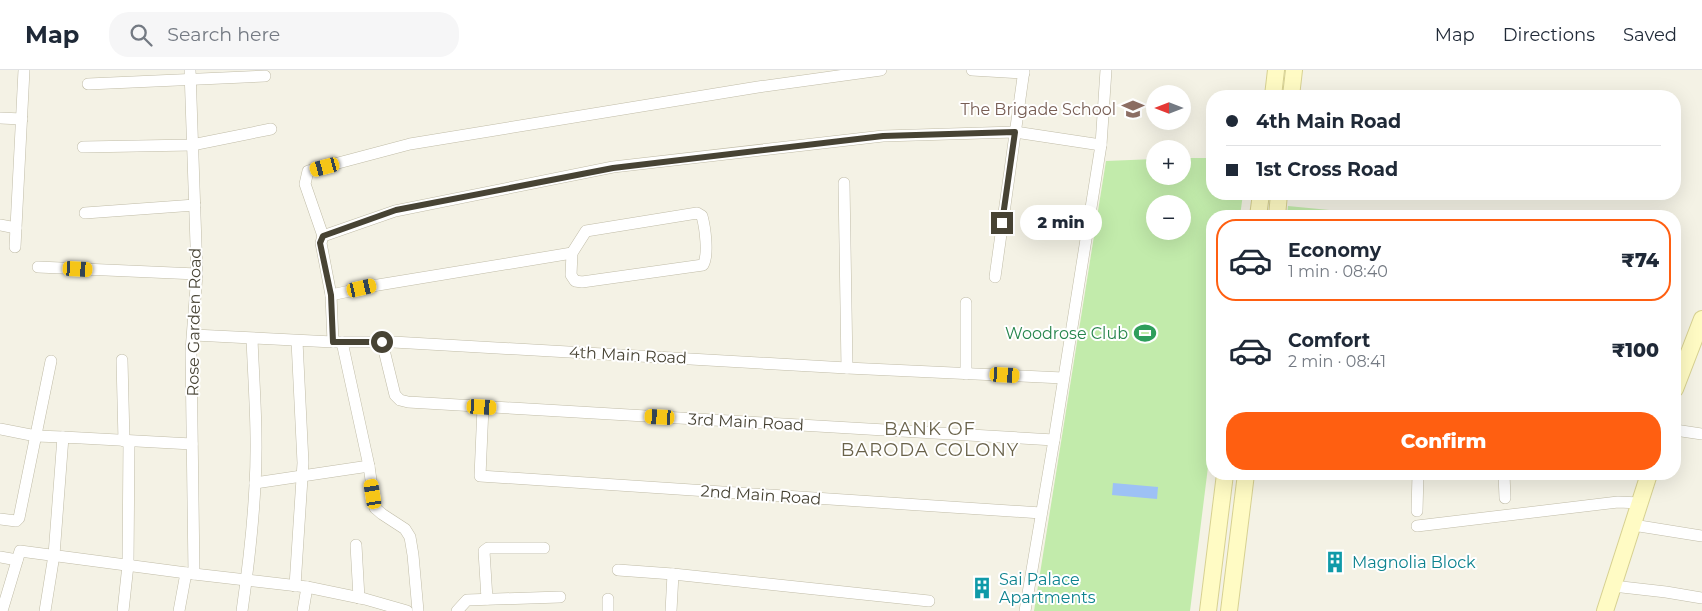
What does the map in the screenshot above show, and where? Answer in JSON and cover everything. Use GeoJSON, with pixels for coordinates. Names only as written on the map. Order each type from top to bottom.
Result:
{"type":"FeatureCollection","features":[{"type":"Feature","properties":{"kind":"street"},"geometry":{"type":"LineString","coordinates":[[15,247],[24,70]]}},
{"type":"Feature","properties":{"kind":"street"},"geometry":{"type":"LineString","coordinates":[[418,611],[410,537],[406,529],[375,508],[368,466],[337,342],[331,295],[320,243],[323,236],[305,184],[308,171],[410,144],[758,87],[881,70]]}},
{"type":"Feature","properties":{"kind":"street"},"geometry":{"type":"LineString","coordinates":[[972,70],[1024,71],[995,277]]}},
{"type":"Feature","properties":{"kind":"street"},"geometry":{"type":"LineString","coordinates":[[1025,611],[1101,145],[1106,70]]}},
{"type":"Feature","properties":{"kind":"street"},"geometry":{"type":"LineString","coordinates":[[1274,90],[1276,70]]}},
{"type":"Feature","properties":{"kind":"street"},"geometry":{"type":"LineString","coordinates":[[1292,90],[1294,70]]}},
{"type":"Feature","properties":{"kind":"street"},"geometry":{"type":"LineString","coordinates":[[88,84],[190,74],[265,76]]}},
{"type":"Feature","properties":{"kind":"street","name":"Rose Garden Road"},"geometry":{"type":"LineString","coordinates":[[179,611],[190,573],[191,351],[194,335],[197,274],[190,74]]}},
{"type":"Feature","properties":{"kind":"street"},"geometry":{"type":"LineString","coordinates":[[0,118],[22,119]]}},
{"type":"Feature","properties":{"kind":"street"},"geometry":{"type":"LineString","coordinates":[[83,147],[192,145],[271,129]]}},
{"type":"Feature","properties":{"kind":"street"},"geometry":{"type":"LineString","coordinates":[[323,236],[396,210],[613,168],[883,136],[1015,132],[1101,145]]}},
{"type":"Feature","properties":{"kind":"street"},"geometry":{"type":"LineString","coordinates":[[844,183],[847,368]]}},
{"type":"Feature","properties":{"kind":"street"},"geometry":{"type":"LineString","coordinates":[[85,213],[195,205]]}},
{"type":"Feature","properties":{"kind":"street"},"geometry":{"type":"LineString","coordinates":[[331,295],[378,285],[572,253],[586,231],[697,214],[702,216],[706,260],[703,265],[582,282],[575,281],[571,275],[572,253]]}},
{"type":"Feature","properties":{"kind":"street"},"geometry":{"type":"LineString","coordinates":[[0,226],[16,228]]}},
{"type":"Feature","properties":{"kind":"street"},"geometry":{"type":"LineString","coordinates":[[38,267],[197,274]]}},
{"type":"Feature","properties":{"kind":"street"},"geometry":{"type":"LineString","coordinates":[[966,303],[966,374]]}},
{"type":"Feature","properties":{"kind":"street"},"geometry":{"type":"LineString","coordinates":[[1681,377],[1698,342],[1702,319]]}},
{"type":"Feature","properties":{"kind":"street","name":"4th Main Road"},"geometry":{"type":"LineString","coordinates":[[194,335],[297,341],[382,342],[1063,378]]}},
{"type":"Feature","properties":{"kind":"street"},"geometry":{"type":"LineString","coordinates":[[242,611],[247,579],[255,483],[255,407],[252,338]]}},
{"type":"Feature","properties":{"kind":"street"},"geometry":{"type":"LineString","coordinates":[[294,586],[303,463],[297,341]]}},
{"type":"Feature","properties":{"kind":"street","name":"3rd Main Road"},"geometry":{"type":"LineString","coordinates":[[382,342],[395,395],[400,400],[408,402],[1054,440]]}},
{"type":"Feature","properties":{"kind":"street"},"geometry":{"type":"LineString","coordinates":[[122,360],[127,441],[128,565],[123,611]]}},
{"type":"Feature","properties":{"kind":"street"},"geometry":{"type":"LineString","coordinates":[[0,520],[12,522],[19,518],[51,361]]}},
{"type":"Feature","properties":{"kind":"street","name":"2nd Main Road"},"geometry":{"type":"LineString","coordinates":[[482,407],[480,476],[1041,513]]}},
{"type":"Feature","properties":{"kind":"street"},"geometry":{"type":"LineString","coordinates":[[0,429],[36,436],[192,444]]}},
{"type":"Feature","properties":{"kind":"street"},"geometry":{"type":"LineString","coordinates":[[1681,431],[1702,434]]}},
{"type":"Feature","properties":{"kind":"street"},"geometry":{"type":"LineString","coordinates":[[45,611],[54,555],[63,437]]}},
{"type":"Feature","properties":{"kind":"street"},"geometry":{"type":"LineString","coordinates":[[255,483],[368,466]]}},
{"type":"Feature","properties":{"kind":"street"},"geometry":{"type":"LineString","coordinates":[[1208,611],[1224,480]]}},
{"type":"Feature","properties":{"kind":"street"},"geometry":{"type":"LineString","coordinates":[[1229,611],[1245,480]]}},
{"type":"Feature","properties":{"kind":"street"},"geometry":{"type":"LineString","coordinates":[[1417,511],[1418,480]]}},
{"type":"Feature","properties":{"kind":"street"},"geometry":{"type":"LineString","coordinates":[[1504,480],[1505,498]]}},
{"type":"Feature","properties":{"kind":"street"},"geometry":{"type":"LineString","coordinates":[[1605,611],[1647,480]]}},
{"type":"Feature","properties":{"kind":"street"},"geometry":{"type":"LineString","coordinates":[[1417,526],[1618,502],[1640,503]]}},
{"type":"Feature","properties":{"kind":"street"},"geometry":{"type":"LineString","coordinates":[[1633,525],[1702,536]]}},
{"type":"Feature","properties":{"kind":"street"},"geometry":{"type":"LineString","coordinates":[[356,545],[362,603]]}},
{"type":"Feature","properties":{"kind":"street"},"geometry":{"type":"LineString","coordinates":[[487,599],[484,552],[488,548],[544,548]]}},
{"type":"Feature","properties":{"kind":"street"},"geometry":{"type":"LineString","coordinates":[[2,611],[20,551],[307,587],[362,603],[407,611]]}},
{"type":"Feature","properties":{"kind":"street"},"geometry":{"type":"LineString","coordinates":[[0,557],[18,560]]}},
{"type":"Feature","properties":{"kind":"street"},"geometry":{"type":"LineString","coordinates":[[618,570],[929,601]]}},
{"type":"Feature","properties":{"kind":"street"},"geometry":{"type":"LineString","coordinates":[[671,611],[673,574]]}},
{"type":"Feature","properties":{"kind":"street"},"geometry":{"type":"LineString","coordinates":[[1613,586],[1702,598]]}},
{"type":"Feature","properties":{"kind":"street"},"geometry":{"type":"LineString","coordinates":[[303,611],[307,587]]}},
{"type":"Feature","properties":{"kind":"street"},"geometry":{"type":"LineString","coordinates":[[457,611],[467,600],[560,597]]}},
{"type":"Feature","properties":{"kind":"street"},"geometry":{"type":"LineString","coordinates":[[608,599],[608,611]]}},
{"type":"Feature","properties":{"kind":"green space","name":"Woodrose Club"},"geometry":{"type":"Polygon","coordinates":[[[1191,158],[1206,158],[1206,200],[1242,200],[1241,210],[1206,210],[1206,480],[1190,611],[1034,611],[1106,161],[1146,159],[1146,185],[1191,185],[1191,158]]]}},
{"type":"Feature","properties":{"kind":"green space"},"geometry":{"type":"Polygon","coordinates":[[[1288,206],[1329,210],[1288,210],[1288,206]]]}},
{"type":"Feature","properties":{"kind":"water"},"geometry":{"type":"Polygon","coordinates":[[[1113,483],[1158,487],[1157,499],[1112,495],[1113,483]]]}},
{"type":"Feature","properties":{"kind":"place","name":"The Brigade School"},"geometry":{"type":"Point","coordinates":[1133,109]}},
{"type":"Feature","properties":{"kind":"place","name":"Woodrose Club"},"geometry":{"type":"Point","coordinates":[1145,333]}},
{"type":"Feature","properties":{"kind":"place","name":"Magnolia Block"},"geometry":{"type":"Point","coordinates":[1335,562]}},
{"type":"Feature","properties":{"kind":"place","name":"Sai Palace Apartments"},"geometry":{"type":"Point","coordinates":[982,588]}},
{"type":"Feature","properties":{"kind":"district","name":"BANK OF BARODA COLONY"},"geometry":{"type":"Point","coordinates":[930,439]}},
{"type":"Feature","properties":{"kind":"route"},"geometry":{"type":"LineString","coordinates":[[382,342],[333,342],[331,295],[320,243],[323,236],[396,210],[447,199],[613,168],[883,136],[1015,132],[1002,223]]}}]}
